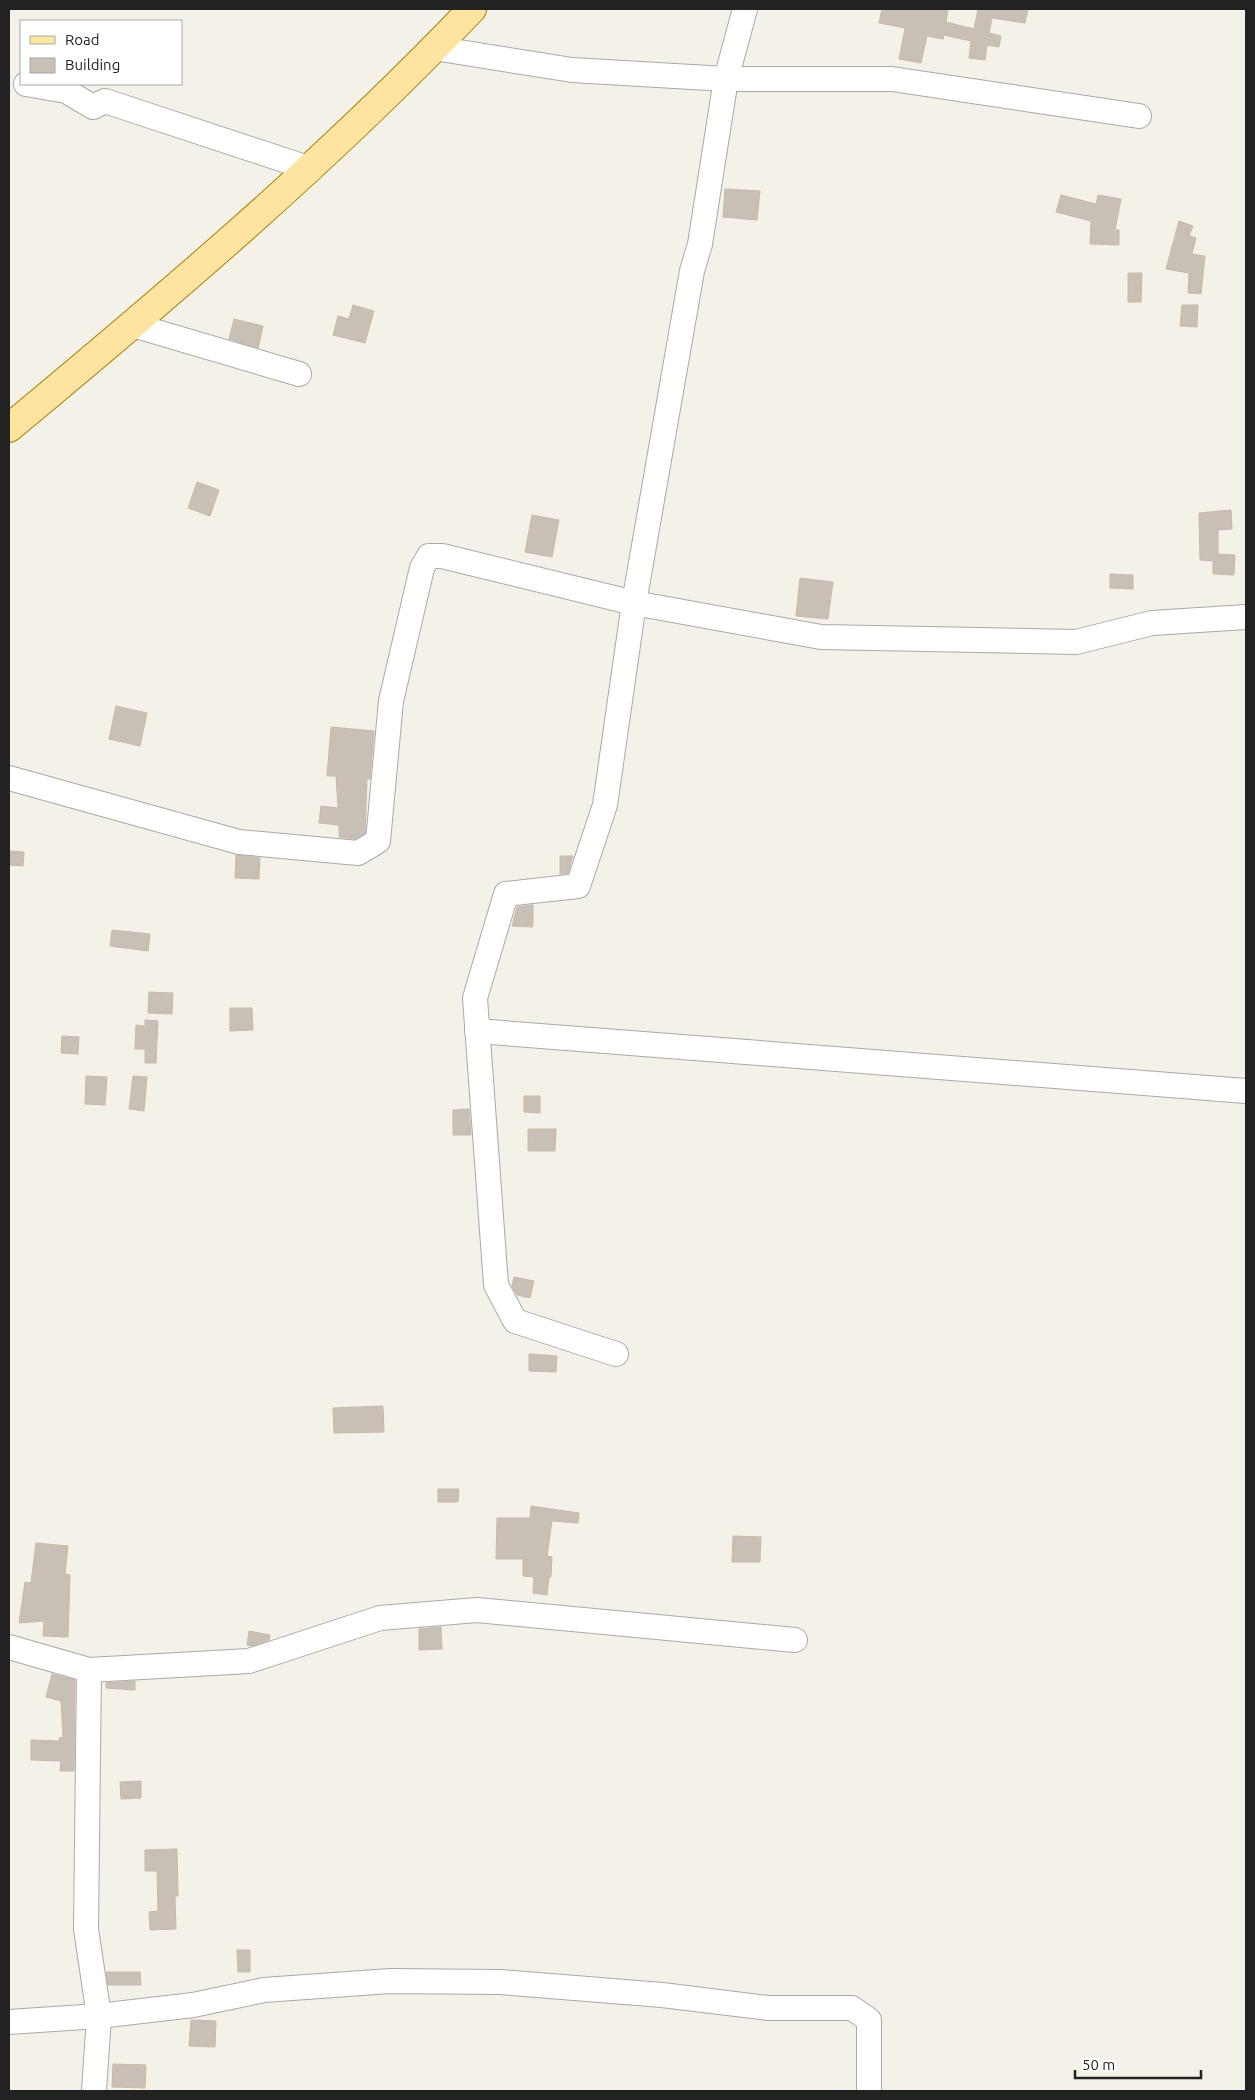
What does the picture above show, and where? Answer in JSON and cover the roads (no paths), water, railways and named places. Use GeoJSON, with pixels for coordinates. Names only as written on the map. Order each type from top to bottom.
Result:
{"type":"FeatureCollection","features":[{"type":"Feature","properties":{"kind":"main road"},"geometry":{"type":"LineString","coordinates":[[9,428],[133,325],[311,169],[472,9]]}},
{"type":"Feature","properties":{"kind":"street"},"geometry":{"type":"LineString","coordinates":[[616,1354],[516,1321],[496,1285],[475,998],[506,894],[578,886],[605,805],[634,603],[692,271],[700,244],[726,79],[745,9]]}},
{"type":"Feature","properties":{"kind":"street"},"geometry":{"type":"LineString","coordinates":[[434,48],[572,70],[726,79],[892,79],[1139,116]]}},
{"type":"Feature","properties":{"kind":"street"},"geometry":{"type":"LineString","coordinates":[[32,85],[66,91],[93,108],[106,101],[311,169]]}},
{"type":"Feature","properties":{"kind":"street"},"geometry":{"type":"LineString","coordinates":[[133,325],[299,374]]}},
{"type":"Feature","properties":{"kind":"street"},"geometry":{"type":"LineString","coordinates":[[9,778],[239,842],[358,852],[378,840],[391,701],[422,568],[429,556],[442,556],[634,603],[821,637],[1076,642],[1152,623],[1246,617]]}},
{"type":"Feature","properties":{"kind":"street"},"geometry":{"type":"LineString","coordinates":[[478,1031],[1246,1090]]}},
{"type":"Feature","properties":{"kind":"street"},"geometry":{"type":"LineString","coordinates":[[9,1647],[89,1670],[250,1661],[380,1618],[478,1610],[795,1640]]}},
{"type":"Feature","properties":{"kind":"street"},"geometry":{"type":"LineString","coordinates":[[89,1670],[86,1929],[99,2016],[94,2091]]}},
{"type":"Feature","properties":{"kind":"street"},"geometry":{"type":"LineString","coordinates":[[9,2022],[99,2016],[193,2005],[264,1990],[390,1980],[500,1982],[653,1994],[768,2008],[852,2008],[869,2020],[869,2091]]}}]}
